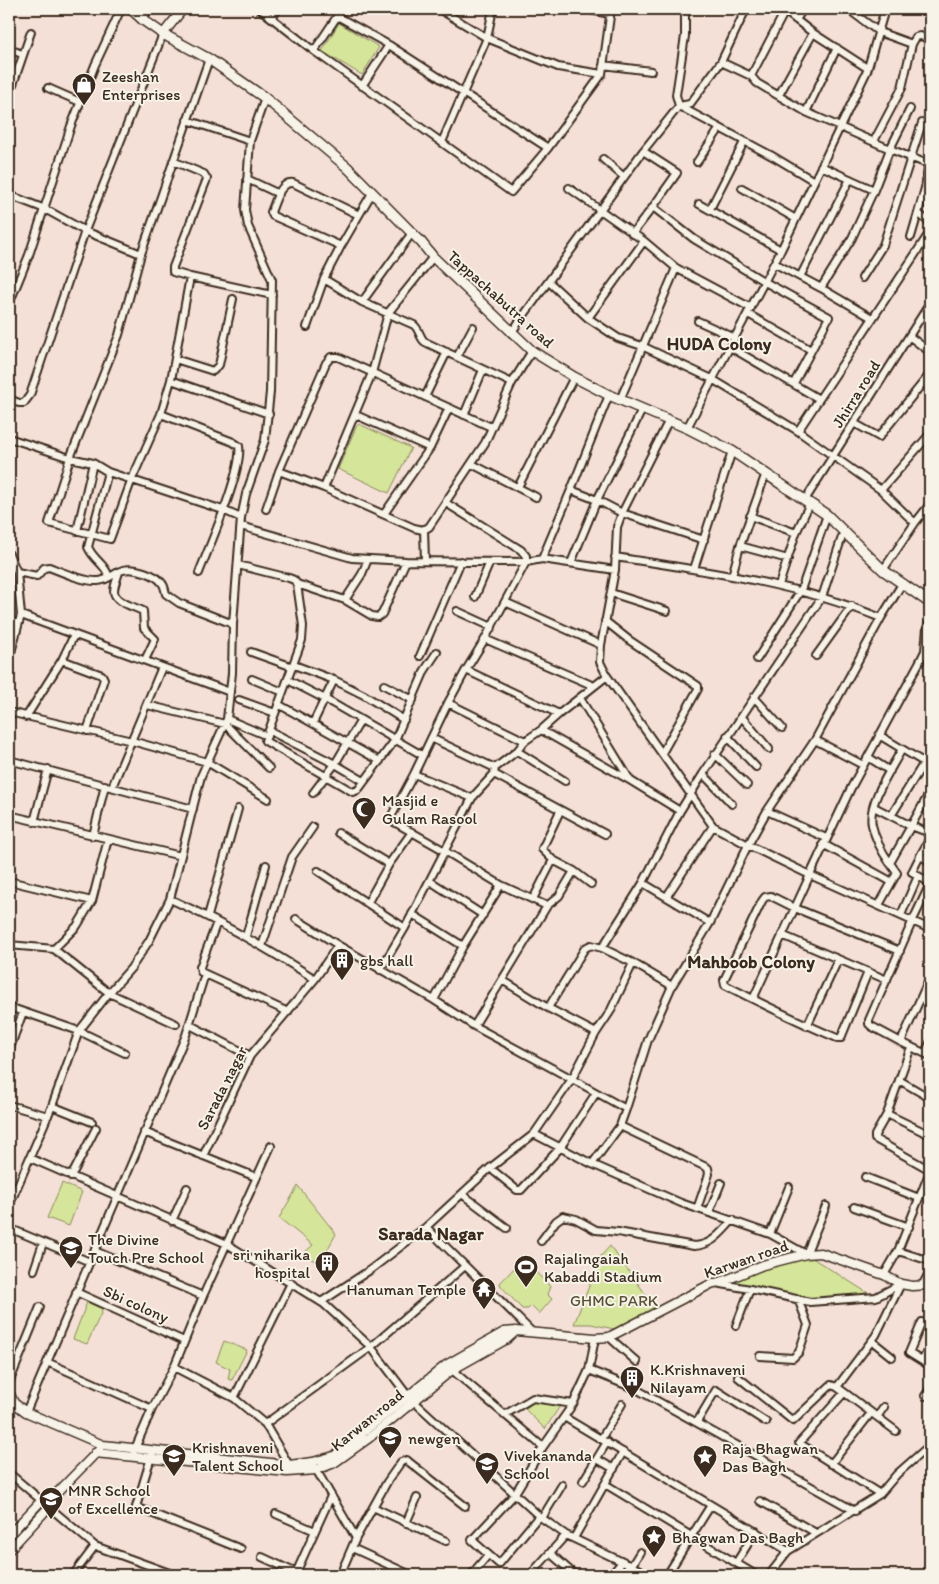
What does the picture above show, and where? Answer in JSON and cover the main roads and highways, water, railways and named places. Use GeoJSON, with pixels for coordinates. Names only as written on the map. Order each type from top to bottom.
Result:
{"type":"FeatureCollection","features":[{"type":"Feature","properties":{"kind":"main road","name":"Tappachabutra road"},"geometry":{"type":"LineString","coordinates":[[131,9],[163,34],[209,59],[265,98],[347,167],[433,256],[511,333],[532,351],[574,377],[609,395],[687,428],[732,451],[827,514],[883,570],[930,603]]}},
{"type":"Feature","properties":{"kind":"place","name":"Zeeshan Enterprises"},"geometry":{"type":"Point","coordinates":[84,106]}},
{"type":"Feature","properties":{"kind":"place","name":"Masjid e Gulam Rasool"},"geometry":{"type":"Point","coordinates":[364,830]}},
{"type":"Feature","properties":{"kind":"place","name":"gbs hall"},"geometry":{"type":"Point","coordinates":[342,981]}},
{"type":"Feature","properties":{"kind":"place","name":"The Divine Touch Pre School"},"geometry":{"type":"Point","coordinates":[71,1269]}},
{"type":"Feature","properties":{"kind":"place","name":"sri niharika hospital"},"geometry":{"type":"Point","coordinates":[327,1284]}},
{"type":"Feature","properties":{"kind":"place","name":"Rajalingaiah Kabaddi Stadium"},"geometry":{"type":"Point","coordinates":[526,1288]}},
{"type":"Feature","properties":{"kind":"place","name":"Hanuman Temple"},"geometry":{"type":"Point","coordinates":[484,1310]}},
{"type":"Feature","properties":{"kind":"place","name":"K.Krishnaveni Nilayam"},"geometry":{"type":"Point","coordinates":[632,1399]}},
{"type":"Feature","properties":{"kind":"place","name":"newgen"},"geometry":{"type":"Point","coordinates":[390,1459]}},
{"type":"Feature","properties":{"kind":"place","name":"Krishnaveni Talent School"},"geometry":{"type":"Point","coordinates":[174,1477]}},
{"type":"Feature","properties":{"kind":"place","name":"Raja Bhagwan Das Bagh"},"geometry":{"type":"Point","coordinates":[705,1478]}},
{"type":"Feature","properties":{"kind":"place","name":"Vivekananda School"},"geometry":{"type":"Point","coordinates":[487,1485]}},
{"type":"Feature","properties":{"kind":"place","name":"MNR School of Excellence"},"geometry":{"type":"Point","coordinates":[51,1520]}},
{"type":"Feature","properties":{"kind":"place","name":"Bhagwan Das Bagh"},"geometry":{"type":"Point","coordinates":[654,1558]}},
{"type":"Feature","properties":{"kind":"district","name":"HUDA Colony"},"geometry":{"type":"Point","coordinates":[719,344]}},
{"type":"Feature","properties":{"kind":"district","name":"Mahboob Colony"},"geometry":{"type":"Point","coordinates":[751,962]}},
{"type":"Feature","properties":{"kind":"district","name":"Sarada Nagar"},"geometry":{"type":"Point","coordinates":[431,1234]}},
{"type":"Feature","properties":{"kind":"park label","name":"GHMC PARK"},"geometry":{"type":"Point","coordinates":[614,1300]}}]}
